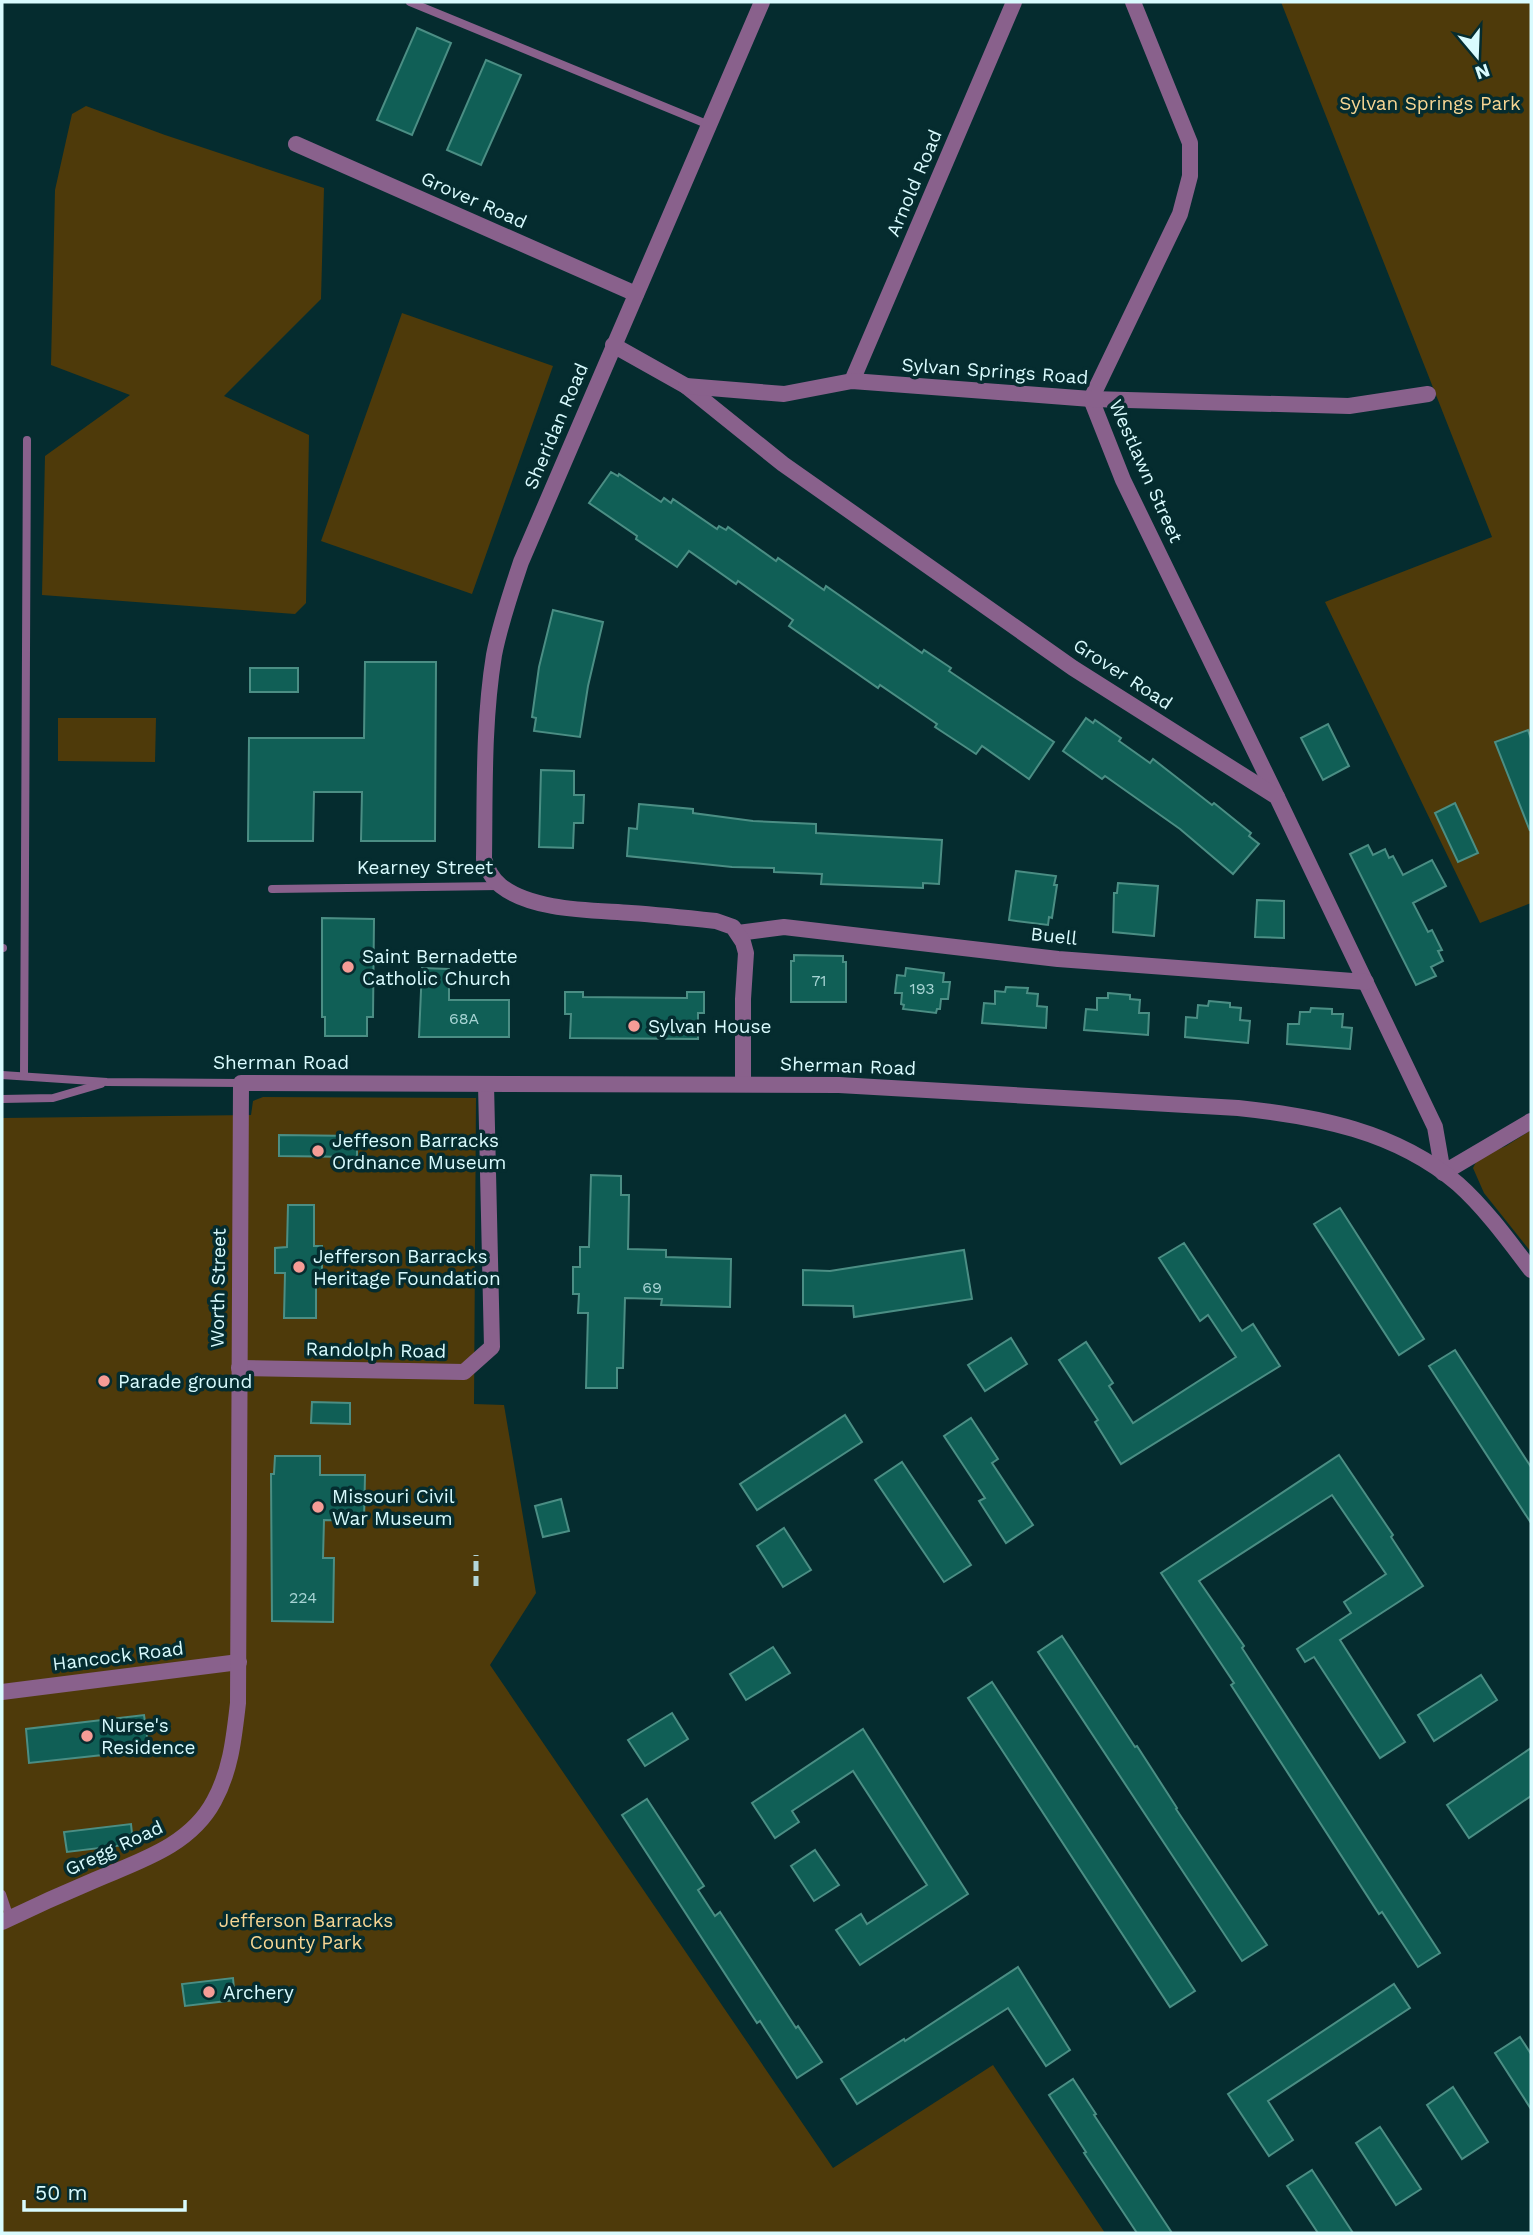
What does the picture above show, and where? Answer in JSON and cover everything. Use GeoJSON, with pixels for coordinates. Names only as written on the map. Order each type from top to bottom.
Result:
{"type":"FeatureCollection","features":[{"type":"Feature","properties":{"kind":"street","name":"Sheridan Road"},"geometry":{"type":"LineString","coordinates":[[500,886],[490,874],[484,859],[488,701],[495,652],[521,562],[762,2]]}},
{"type":"Feature","properties":{"kind":"street","name":"Arnold Road"},"geometry":{"type":"LineString","coordinates":[[852,381],[1014,2]]}},
{"type":"Feature","properties":{"kind":"street","name":"Westlawn Street"},"geometry":{"type":"LineString","coordinates":[[1133,2],[1190,143],[1190,176],[1180,214],[1091,399],[1123,480],[1277,797]]}},
{"type":"Feature","properties":{"kind":"street","name":"Grover Road"},"geometry":{"type":"LineString","coordinates":[[296,144],[636,294]]}},
{"type":"Feature","properties":{"kind":"street","name":"Grover Road"},"geometry":{"type":"LineString","coordinates":[[613,345],[686,386],[783,464],[1073,668],[1277,797]]}},
{"type":"Feature","properties":{"kind":"street","name":"Sylvan Springs Road"},"geometry":{"type":"LineString","coordinates":[[686,386],[784,394],[852,381],[1091,399],[1349,406],[1428,394]]}},
{"type":"Feature","properties":{"kind":"street"},"geometry":{"type":"LineString","coordinates":[[1277,797],[1435,1127],[1443,1173],[1531,1121]]}},
{"type":"Feature","properties":{"kind":"street","name":"Kearney Street"},"geometry":{"type":"LineString","coordinates":[[500,886],[515,895],[536,902],[572,908],[716,921],[733,927],[738,933]]}},
{"type":"Feature","properties":{"kind":"street","name":"Buell"},"geometry":{"type":"LineString","coordinates":[[738,933],[783,927],[1058,959],[1366,982]]}},
{"type":"Feature","properties":{"kind":"street"},"geometry":{"type":"LineString","coordinates":[[738,933],[746,953],[743,1084]]}},
{"type":"Feature","properties":{"kind":"street","name":"Sherman Road"},"geometry":{"type":"LineString","coordinates":[[241,1083],[839,1085],[1130,1101],[1297,1114],[1338,1123],[1366,1133],[1423,1160],[1443,1173],[1459,1185],[1531,1270]]}},
{"type":"Feature","properties":{"kind":"street","name":"Worth Street"},"geometry":{"type":"LineString","coordinates":[[239,1662],[241,1083]]}},
{"type":"Feature","properties":{"kind":"street","name":"Randolph Road"},"geometry":{"type":"LineString","coordinates":[[239,1368],[464,1373],[492,1347],[486,1084]]}},
{"type":"Feature","properties":{"kind":"street","name":"Hancock Road"},"geometry":{"type":"LineString","coordinates":[[2,1692],[239,1662]]}},
{"type":"Feature","properties":{"kind":"street","name":"Gregg Road"},"geometry":{"type":"LineString","coordinates":[[6,1920],[151,1857],[178,1841],[198,1824],[213,1804],[232,1756],[239,1662]]}},
{"type":"Feature","properties":{"kind":"lane"},"geometry":{"type":"LineString","coordinates":[[410,2],[709,125]]}},
{"type":"Feature","properties":{"kind":"lane"},"geometry":{"type":"LineString","coordinates":[[24,1076],[27,440]]}},
{"type":"Feature","properties":{"kind":"lane","name":"Kearney Street"},"geometry":{"type":"LineString","coordinates":[[272,889],[500,886]]}},
{"type":"Feature","properties":{"kind":"lane"},"geometry":{"type":"LineString","coordinates":[[2,1074],[107,1082]]}},
{"type":"Feature","properties":{"kind":"lane"},"geometry":{"type":"LineString","coordinates":[[2,1099],[53,1098],[107,1082]]}},
{"type":"Feature","properties":{"kind":"lane","name":"Sherman Road"},"geometry":{"type":"LineString","coordinates":[[107,1082],[241,1083]]}},
{"type":"Feature","properties":{"kind":"lane"},"geometry":{"type":"LineString","coordinates":[[2,1894],[6,1920]]}},
{"type":"Feature","properties":{"kind":"green space","name":"Sylvan Springs Park"},"geometry":{"type":"Polygon","coordinates":[[[1281,2],[1531,2],[1531,903],[1480,923],[1325,602],[1492,537],[1281,2]]]}},
{"type":"Feature","properties":{"kind":"green space"},"geometry":{"type":"Polygon","coordinates":[[[86,106],[324,188],[321,299],[224,396],[309,435],[306,603],[295,614],[42,595],[45,456],[130,395],[51,365],[55,190],[72,114],[86,106]]]}},
{"type":"Feature","properties":{"kind":"green space"},"geometry":{"type":"Polygon","coordinates":[[[402,313],[553,366],[472,594],[321,541],[402,313]]]}},
{"type":"Feature","properties":{"kind":"green space"},"geometry":{"type":"Polygon","coordinates":[[[58,718],[156,718],[155,762],[58,761],[58,718]]]}},
{"type":"Feature","properties":{"kind":"green space","name":"Jefferson Barracks County Park"},"geometry":{"type":"Polygon","coordinates":[[[263,1097],[476,1098],[474,1404],[504,1405],[536,1593],[490,1665],[833,2168],[993,2065],[1105,2233],[2,2233],[2,1118],[251,1115],[253,1101],[263,1097]]]}},
{"type":"Feature","properties":{"kind":"green space"},"geometry":{"type":"Polygon","coordinates":[[[1531,1130],[1531,1252],[1484,1193],[1473,1168],[1478,1158],[1506,1146],[1531,1130]]]}},
{"type":"Feature","properties":{"kind":"building"},"geometry":{"type":"Polygon","coordinates":[[[417,28],[451,43],[412,135],[377,120],[417,28]]]}},
{"type":"Feature","properties":{"kind":"building"},"geometry":{"type":"Polygon","coordinates":[[[486,60],[521,75],[481,165],[447,150],[486,60]]]}},
{"type":"Feature","properties":{"kind":"building"},"geometry":{"type":"Polygon","coordinates":[[[611,472],[618,476],[619,474],[661,502],[664,498],[671,503],[673,499],[717,529],[719,526],[726,530],[728,527],[824,590],[826,586],[922,653],[924,650],[951,668],[949,671],[1054,742],[1029,779],[982,746],[976,754],[935,727],[937,724],[880,685],[878,688],[789,626],[793,620],[738,581],[736,584],[689,551],[677,567],[589,503],[611,472]]]}},
{"type":"Feature","properties":{"kind":"building"},"geometry":{"type":"Polygon","coordinates":[[[553,610],[603,622],[588,686],[580,737],[534,731],[536,718],[532,717],[539,667],[553,610]]]}},
{"type":"Feature","properties":{"kind":"building"},"geometry":{"type":"Polygon","coordinates":[[[365,662],[436,662],[435,841],[361,841],[362,792],[314,792],[313,841],[248,841],[249,738],[364,738],[365,662]]]}},
{"type":"Feature","properties":{"kind":"building"},"geometry":{"type":"Polygon","coordinates":[[[250,668],[298,668],[298,692],[250,692],[250,668]]]}},
{"type":"Feature","properties":{"kind":"building"},"geometry":{"type":"Polygon","coordinates":[[[1086,718],[1093,723],[1095,720],[1121,738],[1119,741],[1150,763],[1153,759],[1251,833],[1249,836],[1259,844],[1233,874],[1180,829],[1105,776],[1102,779],[1063,751],[1086,718]]]}},
{"type":"Feature","properties":{"kind":"building"},"geometry":{"type":"Polygon","coordinates":[[[1328,724],[1349,766],[1323,780],[1301,738],[1328,724]]]}},
{"type":"Feature","properties":{"kind":"building"},"geometry":{"type":"Polygon","coordinates":[[[1528,730],[1531,739],[1530,831],[1495,742],[1528,730]]]}},
{"type":"Feature","properties":{"kind":"building"},"geometry":{"type":"Polygon","coordinates":[[[541,770],[574,771],[574,795],[584,795],[583,823],[574,823],[573,848],[539,847],[541,770]]]}},
{"type":"Feature","properties":{"kind":"building"},"geometry":{"type":"Polygon","coordinates":[[[1455,803],[1478,853],[1458,862],[1435,813],[1455,803]]]}},
{"type":"Feature","properties":{"kind":"building"},"geometry":{"type":"Polygon","coordinates":[[[639,804],[693,809],[693,813],[753,821],[816,824],[816,833],[942,840],[939,884],[923,883],[923,888],[821,884],[822,874],[774,872],[774,868],[732,867],[627,856],[629,828],[637,829],[639,804]]]}},
{"type":"Feature","properties":{"kind":"building"},"geometry":{"type":"Polygon","coordinates":[[[1368,845],[1373,855],[1385,849],[1389,858],[1393,856],[1403,875],[1432,860],[1446,886],[1413,903],[1428,932],[1432,930],[1442,950],[1438,951],[1443,961],[1431,967],[1436,976],[1416,985],[1350,854],[1368,845]]]}},
{"type":"Feature","properties":{"kind":"building"},"geometry":{"type":"Polygon","coordinates":[[[1016,871],[1056,876],[1052,918],[1049,917],[1048,925],[1009,920],[1016,871]]]}},
{"type":"Feature","properties":{"kind":"building"},"geometry":{"type":"Polygon","coordinates":[[[1118,883],[1158,886],[1154,936],[1113,932],[1114,893],[1117,893],[1118,883]]]}},
{"type":"Feature","properties":{"kind":"building"},"geometry":{"type":"Polygon","coordinates":[[[1257,900],[1284,901],[1284,938],[1255,937],[1257,900]]]}},
{"type":"Feature","properties":{"kind":"building","name":"Saint Bernadette Catholic Church"},"geometry":{"type":"Polygon","coordinates":[[[322,918],[374,919],[373,1017],[367,1017],[367,1036],[325,1036],[325,1017],[322,1017],[322,918]]]}},
{"type":"Feature","properties":{"kind":"building"},"geometry":{"type":"Polygon","coordinates":[[[794,955],[843,956],[843,962],[846,962],[846,1002],[791,1002],[791,961],[794,961],[794,955]]]}},
{"type":"Feature","properties":{"kind":"building"},"geometry":{"type":"Polygon","coordinates":[[[422,968],[449,969],[449,1000],[509,1000],[509,1037],[419,1037],[422,968]]]}},
{"type":"Feature","properties":{"kind":"building"},"geometry":{"type":"Polygon","coordinates":[[[906,968],[944,973],[943,982],[950,982],[948,999],[941,999],[940,1009],[937,1009],[936,1013],[903,1009],[902,993],[895,993],[897,975],[905,976],[906,968]]]}},
{"type":"Feature","properties":{"kind":"building"},"geometry":{"type":"Polygon","coordinates":[[[1006,987],[1028,988],[1027,993],[1038,994],[1037,1006],[1047,1007],[1046,1028],[982,1023],[984,1003],[995,1004],[995,991],[1005,992],[1006,987]]]}},
{"type":"Feature","properties":{"kind":"building","name":"Sylvan House"},"geometry":{"type":"Polygon","coordinates":[[[565,992],[583,992],[583,997],[687,998],[687,992],[704,992],[704,1013],[698,1013],[698,1039],[570,1038],[571,1014],[565,1014],[565,992]]]}},
{"type":"Feature","properties":{"kind":"building"},"geometry":{"type":"Polygon","coordinates":[[[1108,993],[1130,995],[1130,999],[1140,1000],[1139,1013],[1149,1013],[1148,1035],[1084,1030],[1086,1009],[1097,1010],[1097,998],[1108,998],[1108,993]]]}},
{"type":"Feature","properties":{"kind":"building"},"geometry":{"type":"Polygon","coordinates":[[[1209,1001],[1230,1003],[1230,1007],[1241,1008],[1240,1020],[1250,1021],[1248,1043],[1185,1037],[1186,1017],[1197,1018],[1198,1005],[1208,1006],[1209,1001]]]}},
{"type":"Feature","properties":{"kind":"building"},"geometry":{"type":"Polygon","coordinates":[[[1311,1008],[1332,1009],[1332,1014],[1343,1014],[1342,1027],[1352,1028],[1350,1049],[1287,1044],[1288,1024],[1299,1024],[1300,1012],[1310,1012],[1311,1008]]]}},
{"type":"Feature","properties":{"kind":"building","name":"Jeffeson Barracks Ordnance Museum"},"geometry":{"type":"Polygon","coordinates":[[[279,1135],[357,1136],[357,1157],[279,1156],[279,1135]]]}},
{"type":"Feature","properties":{"kind":"building"},"geometry":{"type":"Polygon","coordinates":[[[591,1175],[621,1176],[621,1195],[629,1195],[628,1249],[666,1250],[666,1257],[731,1259],[730,1307],[661,1305],[662,1299],[625,1298],[623,1368],[617,1368],[617,1388],[586,1388],[588,1313],[578,1313],[579,1294],[573,1294],[573,1267],[580,1267],[580,1247],[589,1247],[591,1175]]]}},
{"type":"Feature","properties":{"kind":"building","name":"Jefferson Barracks Heritage Foundation"},"geometry":{"type":"Polygon","coordinates":[[[288,1205],[314,1205],[314,1246],[322,1246],[322,1275],[316,1275],[316,1318],[284,1318],[285,1273],[275,1273],[275,1248],[287,1247],[288,1205]]]}},
{"type":"Feature","properties":{"kind":"building"},"geometry":{"type":"Polygon","coordinates":[[[1340,1208],[1424,1339],[1399,1355],[1314,1224],[1340,1208]]]}},
{"type":"Feature","properties":{"kind":"building"},"geometry":{"type":"Polygon","coordinates":[[[1184,1243],[1242,1331],[1253,1324],[1280,1366],[1121,1464],[1095,1422],[1098,1420],[1059,1360],[1086,1342],[1113,1383],[1109,1386],[1133,1423],[1236,1357],[1208,1315],[1200,1321],[1159,1258],[1184,1243]]]}},
{"type":"Feature","properties":{"kind":"building"},"geometry":{"type":"Polygon","coordinates":[[[964,1250],[972,1299],[854,1317],[853,1306],[803,1305],[803,1270],[830,1271],[964,1250]]]}},
{"type":"Feature","properties":{"kind":"building"},"geometry":{"type":"Polygon","coordinates":[[[1011,1338],[1027,1364],[985,1391],[968,1365],[1011,1338]]]}},
{"type":"Feature","properties":{"kind":"building"},"geometry":{"type":"Polygon","coordinates":[[[1455,1350],[1531,1467],[1531,1523],[1429,1366],[1455,1350]]]}},
{"type":"Feature","properties":{"kind":"building"},"geometry":{"type":"Polygon","coordinates":[[[312,1402],[350,1403],[350,1424],[311,1423],[312,1402]]]}},
{"type":"Feature","properties":{"kind":"building"},"geometry":{"type":"Polygon","coordinates":[[[845,1415],[862,1442],[757,1510],[740,1484],[845,1415]]]}},
{"type":"Feature","properties":{"kind":"building"},"geometry":{"type":"Polygon","coordinates":[[[971,1418],[998,1459],[992,1463],[1033,1525],[1006,1543],[979,1501],[985,1498],[944,1436],[971,1418]]]}},
{"type":"Feature","properties":{"kind":"building"},"geometry":{"type":"Polygon","coordinates":[[[1339,1455],[1393,1535],[1391,1537],[1423,1586],[1340,1640],[1405,1742],[1380,1758],[1314,1657],[1305,1662],[1297,1649],[1351,1613],[1344,1602],[1386,1574],[1332,1495],[1199,1581],[1244,1646],[1242,1648],[1440,1953],[1418,1967],[1382,1912],[1379,1914],[1231,1685],[1234,1683],[1161,1573],[1339,1455]]]}},
{"type":"Feature","properties":{"kind":"building"},"geometry":{"type":"Polygon","coordinates":[[[275,1456],[320,1456],[320,1475],[365,1475],[364,1521],[324,1520],[323,1558],[334,1558],[333,1622],[272,1621],[271,1474],[274,1474],[275,1456]]]}},
{"type":"Feature","properties":{"kind":"building"},"geometry":{"type":"Polygon","coordinates":[[[902,1462],[971,1565],[944,1582],[875,1480],[902,1462]]]}},
{"type":"Feature","properties":{"kind":"building"},"geometry":{"type":"Polygon","coordinates":[[[561,1499],[569,1531],[543,1537],[535,1506],[561,1499]]]}},
{"type":"Feature","properties":{"kind":"building"},"geometry":{"type":"Polygon","coordinates":[[[784,1528],[811,1570],[783,1587],[757,1546],[784,1528]]]}},
{"type":"Feature","properties":{"kind":"building"},"geometry":{"type":"Polygon","coordinates":[[[1062,1636],[1267,1945],[1242,1961],[1038,1652],[1062,1636]]]}},
{"type":"Feature","properties":{"kind":"building"},"geometry":{"type":"Polygon","coordinates":[[[773,1647],[790,1673],[746,1700],[730,1674],[773,1647]]]}},
{"type":"Feature","properties":{"kind":"building"},"geometry":{"type":"Polygon","coordinates":[[[1481,1675],[1497,1700],[1434,1741],[1418,1715],[1481,1675]]]}},
{"type":"Feature","properties":{"kind":"building"},"geometry":{"type":"Polygon","coordinates":[[[992,1682],[1195,1991],[1170,2007],[968,1698],[992,1682]]]}},
{"type":"Feature","properties":{"kind":"building"},"geometry":{"type":"Polygon","coordinates":[[[672,1713],[688,1739],[645,1766],[628,1740],[672,1713]]]}},
{"type":"Feature","properties":{"kind":"building","name":"Nurse's Residence"},"geometry":{"type":"Polygon","coordinates":[[[144,1715],[149,1750],[29,1763],[26,1729],[144,1715]]]}},
{"type":"Feature","properties":{"kind":"building"},"geometry":{"type":"Polygon","coordinates":[[[863,1729],[968,1894],[860,1965],[836,1930],[861,1914],[867,1924],[927,1885],[853,1771],[792,1811],[799,1822],[775,1838],[752,1803],[863,1729]]]}},
{"type":"Feature","properties":{"kind":"building"},"geometry":{"type":"Polygon","coordinates":[[[1531,1748],[1531,1796],[1469,1838],[1447,1805],[1531,1748]]]}},
{"type":"Feature","properties":{"kind":"building"},"geometry":{"type":"Polygon","coordinates":[[[647,1799],[704,1886],[698,1890],[715,1916],[720,1912],[796,2028],[798,2026],[822,2062],[797,2078],[760,2021],[757,2023],[622,1815],[647,1799]]]}},
{"type":"Feature","properties":{"kind":"building"},"geometry":{"type":"Polygon","coordinates":[[[131,1824],[133,1844],[67,1852],[64,1832],[131,1824]]]}},
{"type":"Feature","properties":{"kind":"building"},"geometry":{"type":"Polygon","coordinates":[[[815,1850],[839,1885],[814,1901],[791,1866],[815,1850]]]}},
{"type":"Feature","properties":{"kind":"building"},"geometry":{"type":"Polygon","coordinates":[[[1018,1967],[1070,2050],[1046,2066],[1008,2008],[857,2104],[841,2079],[904,2039],[905,2041],[1018,1967]]]}},
{"type":"Feature","properties":{"kind":"building","name":"Archery"},"geometry":{"type":"Polygon","coordinates":[[[233,1978],[235,2000],[185,2006],[182,1984],[233,1978]]]}},
{"type":"Feature","properties":{"kind":"building"},"geometry":{"type":"Polygon","coordinates":[[[1394,1984],[1410,2008],[1268,2101],[1293,2140],[1269,2156],[1228,2094],[1394,1984]]]}},
{"type":"Feature","properties":{"kind":"building"},"geometry":{"type":"Polygon","coordinates":[[[1520,2037],[1531,2054],[1531,2109],[1495,2053],[1520,2037]]]}},
{"type":"Feature","properties":{"kind":"building"},"geometry":{"type":"Polygon","coordinates":[[[1073,2079],[1172,2233],[1137,2233],[1084,2153],[1086,2152],[1049,2095],[1073,2079]]]}},
{"type":"Feature","properties":{"kind":"building"},"geometry":{"type":"Polygon","coordinates":[[[1453,2087],[1488,2142],[1462,2159],[1427,2105],[1453,2087]]]}},
{"type":"Feature","properties":{"kind":"building"},"geometry":{"type":"Polygon","coordinates":[[[1380,2127],[1421,2189],[1396,2205],[1356,2143],[1380,2127]]]}},
{"type":"Feature","properties":{"kind":"building"},"geometry":{"type":"Polygon","coordinates":[[[1312,2170],[1353,2233],[1318,2233],[1287,2186],[1312,2170]]]}},
{"type":"Feature","properties":{"kind":"railway"},"geometry":{"type":"LineString","coordinates":[[476,1555],[476,1586]]}},
{"type":"Feature","properties":{"kind":"place","name":"Saint Bernadette Catholic Church"},"geometry":{"type":"Point","coordinates":[348,967]}},
{"type":"Feature","properties":{"kind":"place","name":"Sylvan House"},"geometry":{"type":"Point","coordinates":[634,1026]}},
{"type":"Feature","properties":{"kind":"place","name":"Jeffeson Barracks Ordnance Museum"},"geometry":{"type":"Point","coordinates":[318,1151]}},
{"type":"Feature","properties":{"kind":"place","name":"Jefferson Barracks Heritage Foundation"},"geometry":{"type":"Point","coordinates":[299,1267]}},
{"type":"Feature","properties":{"kind":"place","name":"Parade ground"},"geometry":{"type":"Point","coordinates":[104,1381]}},
{"type":"Feature","properties":{"kind":"place","name":"Missouri Civil War Museum"},"geometry":{"type":"Point","coordinates":[318,1507]}},
{"type":"Feature","properties":{"kind":"place","name":"Nurse's Residence"},"geometry":{"type":"Point","coordinates":[87,1736]}},
{"type":"Feature","properties":{"kind":"place","name":"Archery"},"geometry":{"type":"Point","coordinates":[209,1992]}}]}
